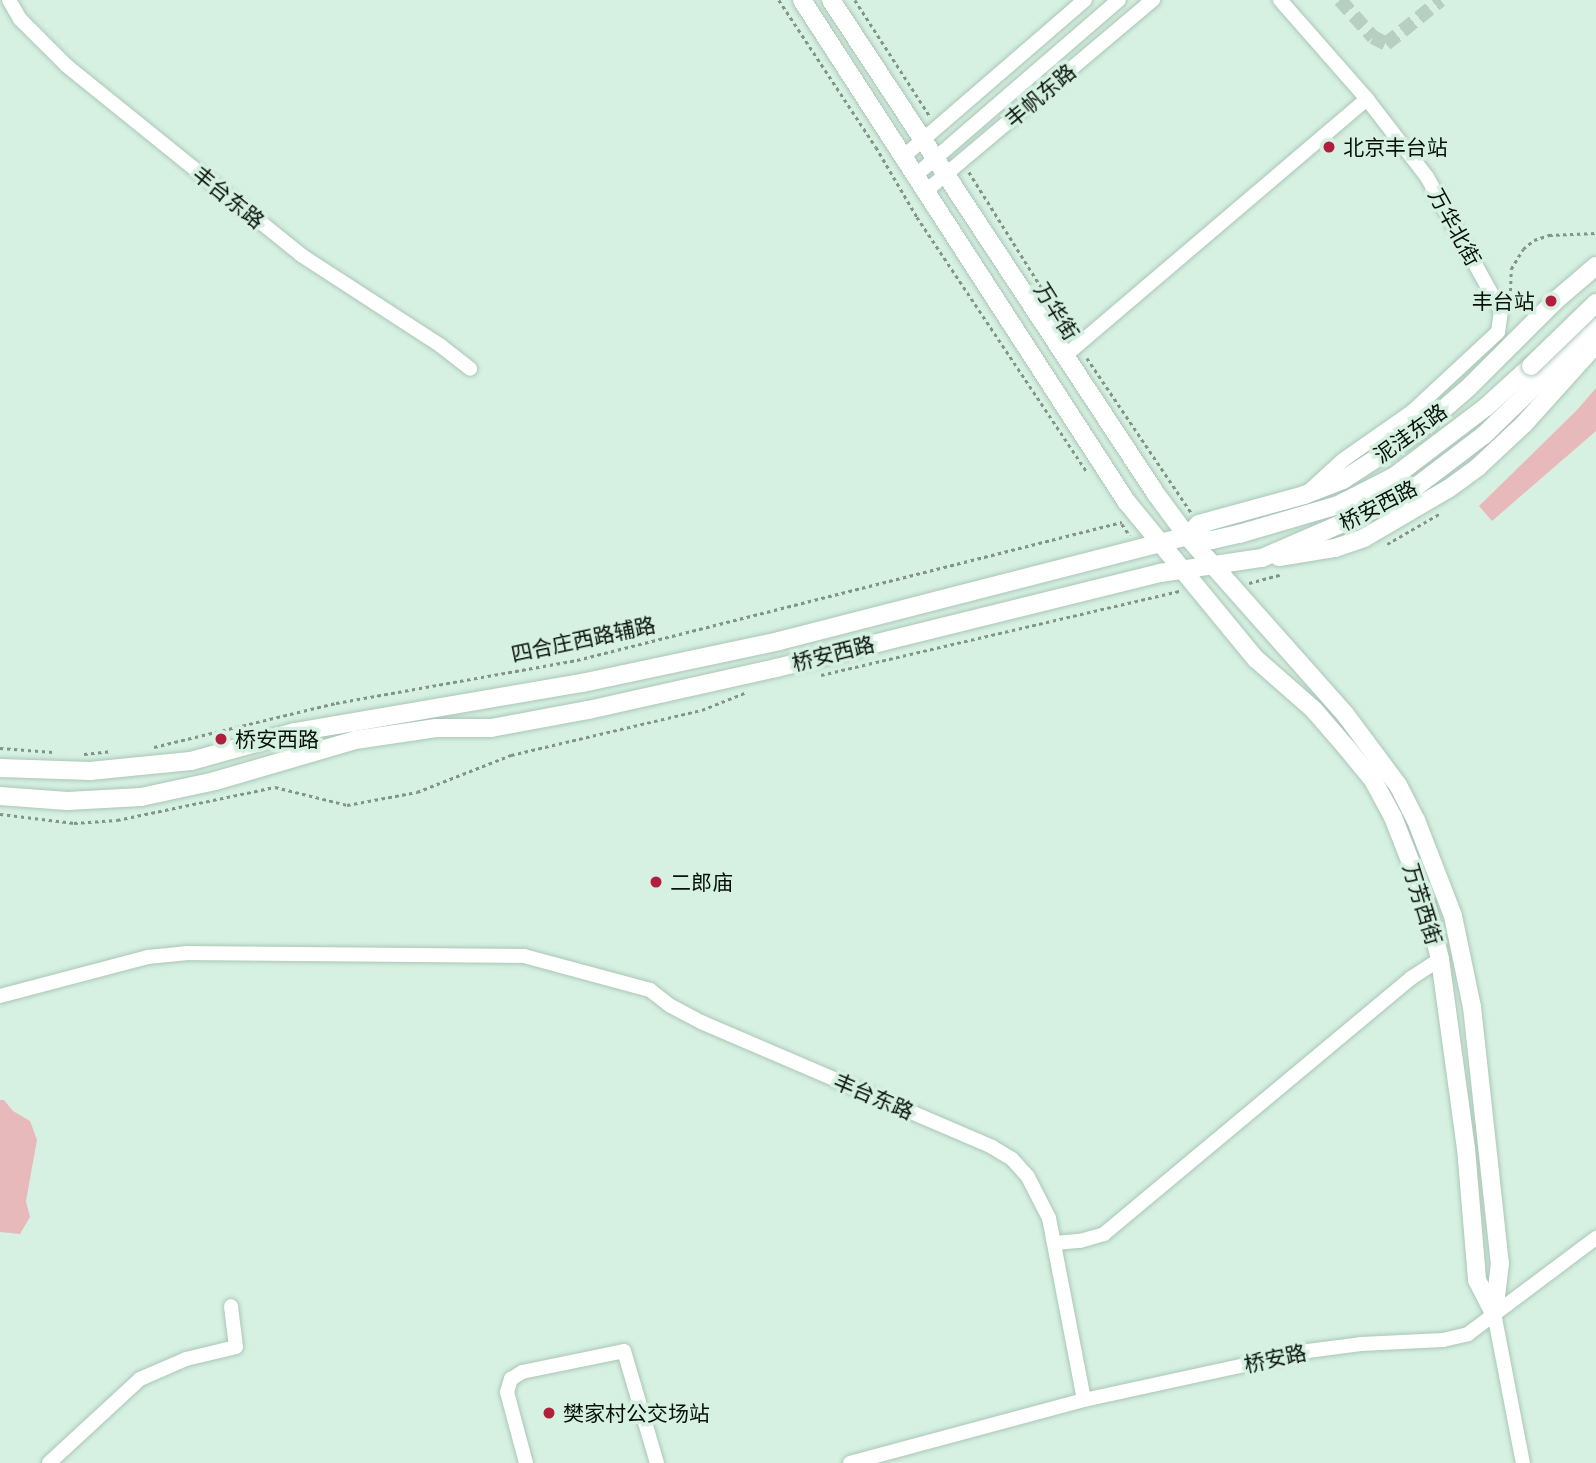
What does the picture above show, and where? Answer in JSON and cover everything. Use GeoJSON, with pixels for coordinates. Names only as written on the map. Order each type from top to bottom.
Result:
{"type":"FeatureCollection","features":[{"type":"Feature","properties":{"kind":"main road"},"geometry":{"type":"LineString","coordinates":[[802,0],[1126,501],[1183,570]]}},
{"type":"Feature","properties":{"kind":"main road","name":"万华街"},"geometry":{"type":"LineString","coordinates":[[831,0],[931,133],[937,158],[947,174],[1072,350],[1215,566]]}},
{"type":"Feature","properties":{"kind":"main road","name":"泥洼东路"},"geometry":{"type":"LineString","coordinates":[[1193,530],[1343,480],[1417,432],[1468,388],[1555,301],[1596,266]]}},
{"type":"Feature","properties":{"kind":"main road"},"geometry":{"type":"LineString","coordinates":[[1538,371],[1596,303]]}},
{"type":"Feature","properties":{"kind":"main road","name":"桥安西路"},"geometry":{"type":"LineString","coordinates":[[0,768],[90,771],[191,761],[295,732],[582,683],[779,641],[1161,544],[1193,530],[1212,540],[1239,534],[1338,505],[1365,492],[1423,457],[1486,407],[1596,327]]}},
{"type":"Feature","properties":{"kind":"main road"},"geometry":{"type":"LineString","coordinates":[[1262,558],[1335,548],[1364,538],[1418,509],[1478,467],[1524,424],[1596,344]]}},
{"type":"Feature","properties":{"kind":"main road","name":"桥安西路"},"geometry":{"type":"LineString","coordinates":[[0,796],[67,801],[141,797],[215,781],[355,740],[436,728],[491,728],[588,710],[1183,570],[1262,558],[1387,504],[1417,486],[1484,435],[1538,371]]}},
{"type":"Feature","properties":{"kind":"main road","name":"万芳西街"},"geometry":{"type":"LineString","coordinates":[[1215,566],[1345,714],[1378,756],[1410,808],[1435,865],[1460,941],[1472,1007],[1500,1263],[1494,1313]]}},
{"type":"Feature","properties":{"kind":"main road","name":"万芳西街"},"geometry":{"type":"LineString","coordinates":[[1183,570],[1256,659],[1314,710],[1373,780],[1393,817],[1424,896],[1440,958],[1464,1134],[1477,1280],[1494,1313]]}},
{"type":"Feature","properties":{"kind":"street","name":"丰台东路"},"geometry":{"type":"LineString","coordinates":[[9,0],[20,19],[67,66],[301,255],[441,346],[470,369]]}},
{"type":"Feature","properties":{"kind":"street","name":"丰帆东路"},"geometry":{"type":"LineString","coordinates":[[904,156],[1085,0]]}},
{"type":"Feature","properties":{"kind":"street"},"geometry":{"type":"LineString","coordinates":[[921,183],[937,158],[1119,0]]}},
{"type":"Feature","properties":{"kind":"street","name":"丰帆东路"},"geometry":{"type":"LineString","coordinates":[[921,183],[947,174],[1153,0]]}},
{"type":"Feature","properties":{"kind":"street","name":"万华北街"},"geometry":{"type":"LineString","coordinates":[[1280,0],[1367,99],[1427,177],[1502,311]]}},
{"type":"Feature","properties":{"kind":"street"},"geometry":{"type":"LineString","coordinates":[[1072,350],[1367,99]]}},
{"type":"Feature","properties":{"kind":"street"},"geometry":{"type":"LineString","coordinates":[[1304,495],[1343,460],[1413,411],[1498,332],[1502,311]]}},
{"type":"Feature","properties":{"kind":"street","name":"丰台东路"},"geometry":{"type":"LineString","coordinates":[[0,996],[148,957],[188,953],[524,956],[650,990],[669,1005],[701,1022],[992,1147],[1012,1159],[1028,1177],[1049,1218],[1055,1242]]}},
{"type":"Feature","properties":{"kind":"street"},"geometry":{"type":"LineString","coordinates":[[1084,1400],[1055,1242],[1080,1241],[1104,1234],[1411,978],[1440,958]]}},
{"type":"Feature","properties":{"kind":"street","name":"桥安路"},"geometry":{"type":"LineString","coordinates":[[850,1463],[1084,1400],[1308,1351],[1468,1335],[1596,1238]]}},
{"type":"Feature","properties":{"kind":"street"},"geometry":{"type":"LineString","coordinates":[[49,1463],[140,1379],[186,1359],[236,1347],[231,1306]]}},
{"type":"Feature","properties":{"kind":"street","name":"万芳西街"},"geometry":{"type":"LineString","coordinates":[[1494,1313],[1523,1463]]}},
{"type":"Feature","properties":{"kind":"street"},"geometry":{"type":"LineString","coordinates":[[526,1463],[507,1392],[510,1379],[522,1372],[624,1351],[657,1463]]}},
{"type":"Feature","properties":{"kind":"path"},"geometry":{"type":"LineString","coordinates":[[855,0],[931,133]]}},
{"type":"Feature","properties":{"kind":"path","name":"万华街"},"geometry":{"type":"LineString","coordinates":[[962,161],[1057,312]]}},
{"type":"Feature","properties":{"kind":"path"},"geometry":{"type":"LineString","coordinates":[[1502,311],[1511,295],[1511,269],[1522,249],[1534,240],[1549,235],[1596,233]]}},
{"type":"Feature","properties":{"kind":"path","name":"万华街"},"geometry":{"type":"LineString","coordinates":[[1072,350],[1193,530]]}},
{"type":"Feature","properties":{"kind":"path","name":"四合庄西路辅路"},"geometry":{"type":"LineString","coordinates":[[149,748],[336,703],[577,660],[1121,522],[1131,528]]}},
{"type":"Feature","properties":{"kind":"path"},"geometry":{"type":"LineString","coordinates":[[0,748],[64,753]]}},
{"type":"Feature","properties":{"kind":"path"},"geometry":{"type":"LineString","coordinates":[[76,754],[113,751]]}},
{"type":"Feature","properties":{"kind":"shaded area"},"geometry":{"type":"Polygon","coordinates":[[[1596,388],[1596,431],[1492,521],[1479,506],[1596,388]]]}},
{"type":"Feature","properties":{"kind":"shaded area"},"geometry":{"type":"Polygon","coordinates":[[[0,1100],[4,1100],[13,1111],[30,1121],[37,1140],[26,1201],[30,1217],[20,1234],[0,1232],[0,1100]]]}},
{"type":"Feature","properties":{"kind":"tunnel"},"geometry":{"type":"LineString","coordinates":[[1340,0],[1373,37],[1386,44],[1441,0]]}},
{"type":"Feature","properties":{"kind":"place","name":"北京丰台站"},"geometry":{"type":"Point","coordinates":[1329,147]}},
{"type":"Feature","properties":{"kind":"place","name":"丰台站"},"geometry":{"type":"Point","coordinates":[1551,301]}},
{"type":"Feature","properties":{"kind":"place","name":"桥安西路"},"geometry":{"type":"Point","coordinates":[221,739]}},
{"type":"Feature","properties":{"kind":"place","name":"二郎庙"},"geometry":{"type":"Point","coordinates":[656,882]}},
{"type":"Feature","properties":{"kind":"place","name":"樊家村公交场站"},"geometry":{"type":"Point","coordinates":[549,1413]}}]}
